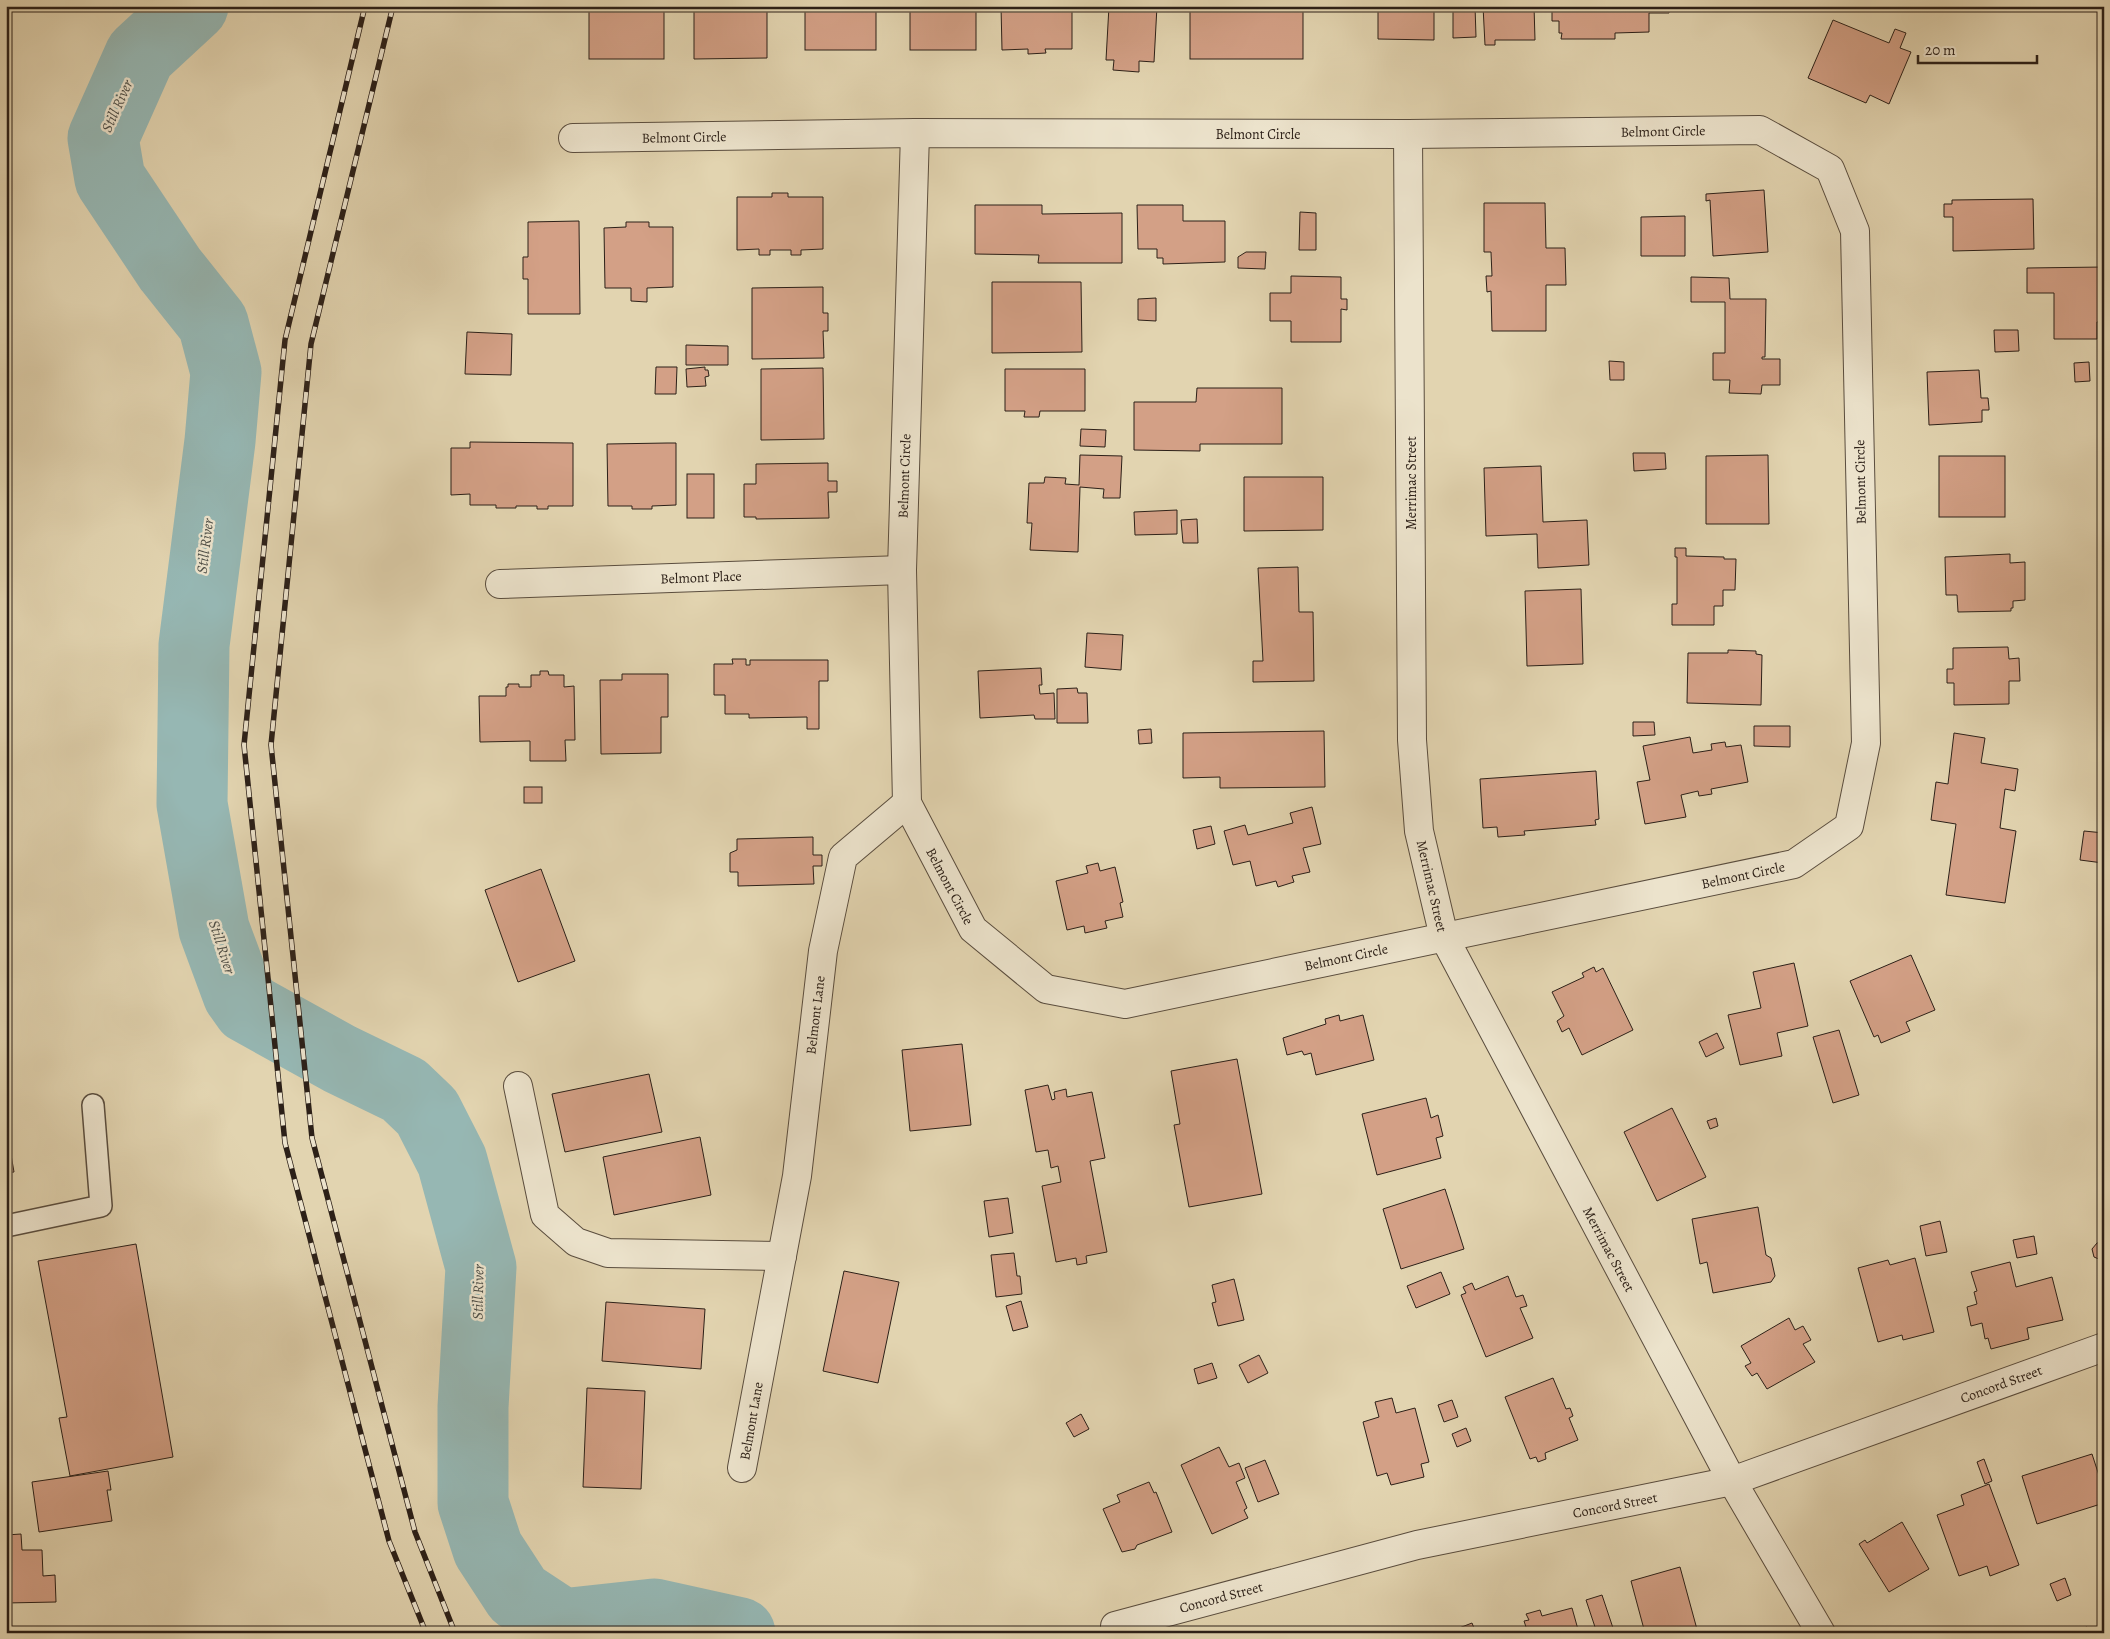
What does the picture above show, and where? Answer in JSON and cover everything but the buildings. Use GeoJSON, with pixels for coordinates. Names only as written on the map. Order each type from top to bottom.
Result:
{"type":"FeatureCollection","features":[{"type":"Feature","properties":{"kind":"street","name":"Belmont Circle"},"geometry":{"type":"LineString","coordinates":[[573,138],[915,133],[1408,134],[1760,130],[1830,169],[1854,231],[1866,743],[1849,826],[1794,864],[1125,1004],[1046,989],[973,929],[907,803],[902,570],[915,133]]}},
{"type":"Feature","properties":{"kind":"street","name":"Merrimac Street"},"geometry":{"type":"LineString","coordinates":[[1408,134],[1412,740],[1419,831],[1444,937],[1732,1482],[1821,1633]]}},
{"type":"Feature","properties":{"kind":"street","name":"Belmont Place"},"geometry":{"type":"LineString","coordinates":[[500,584],[902,570]]}},
{"type":"Feature","properties":{"kind":"street","name":"Belmont Lane"},"geometry":{"type":"LineString","coordinates":[[742,1468],[797,1176],[823,951],[843,857],[907,803]]}},
{"type":"Feature","properties":{"kind":"street"},"geometry":{"type":"LineString","coordinates":[[518,1086],[545,1215],[576,1242],[608,1253],[782,1256]]}},
{"type":"Feature","properties":{"kind":"street","name":"Concord Street"},"geometry":{"type":"LineString","coordinates":[[1115,1626],[1417,1544],[1732,1482],[2104,1347]]}},
{"type":"Feature","properties":{"kind":"lane"},"geometry":{"type":"LineString","coordinates":[[6,1226],[101,1206],[93,1105]]}},
{"type":"Feature","properties":{"kind":"waterway","name":"Still River"},"geometry":{"type":"LineString","coordinates":[[193,6],[140,55],[103,138],[110,179],[170,269],[213,323],[226,372],[220,441],[194,645],[192,804],[214,929],[238,994],[248,1008],[340,1059],[404,1090],[427,1112],[452,1161],[481,1267],[473,1407],[473,1503],[488,1549],[518,1595],[562,1624],[654,1614],[740,1633]]}},
{"type":"Feature","properties":{"kind":"railway"},"geometry":{"type":"LineString","coordinates":[[365,6],[285,340],[244,745],[285,1143],[389,1541],[426,1633]]}},
{"type":"Feature","properties":{"kind":"railway"},"geometry":{"type":"LineString","coordinates":[[393,6],[311,344],[271,745],[312,1138],[415,1532],[455,1633]]}}]}
